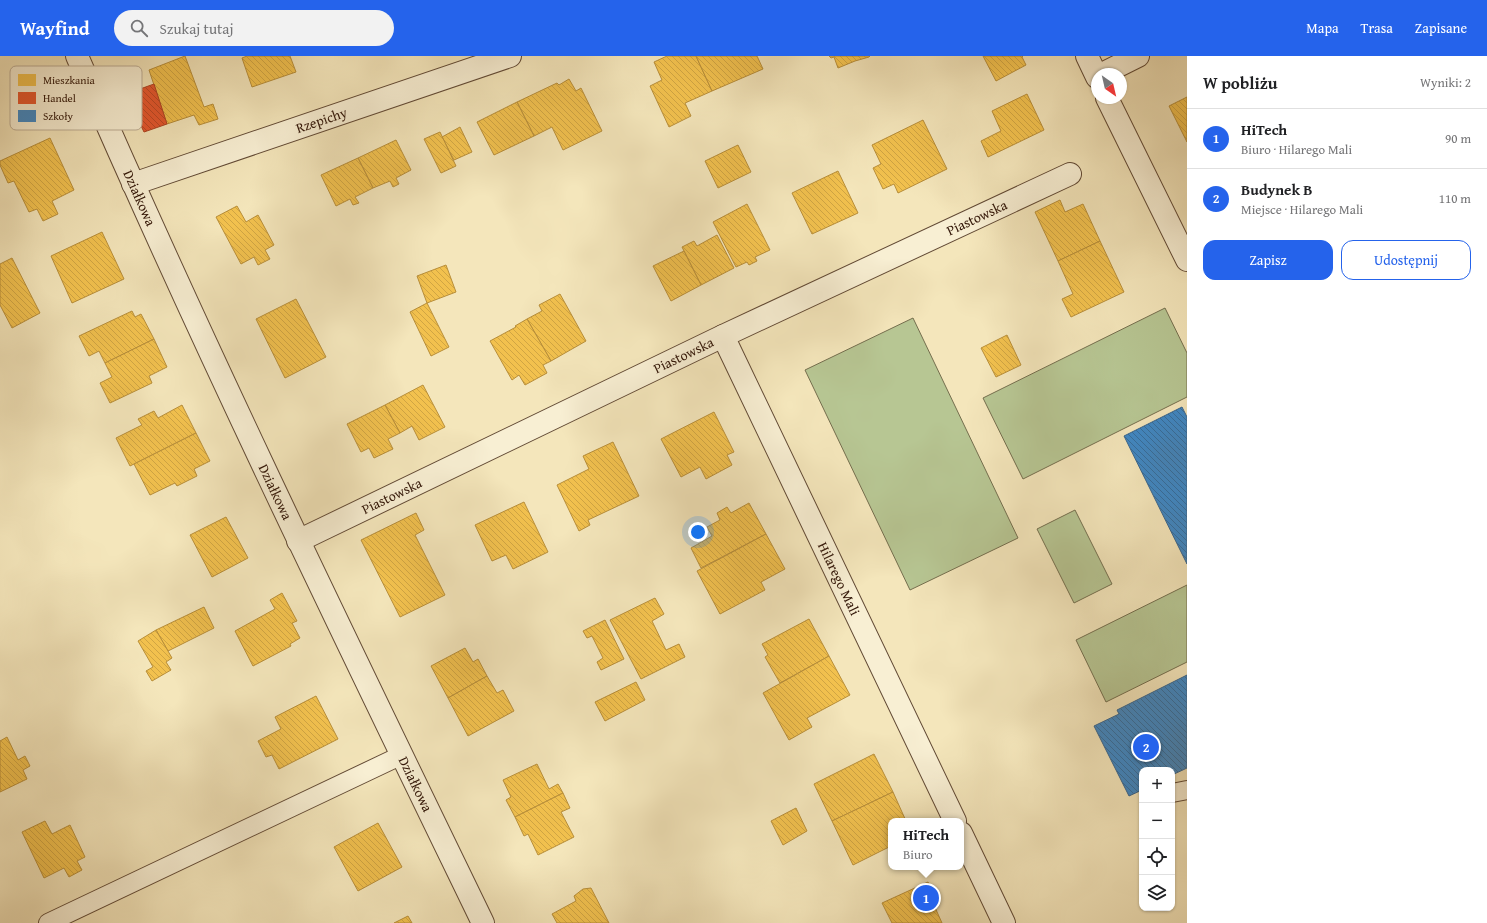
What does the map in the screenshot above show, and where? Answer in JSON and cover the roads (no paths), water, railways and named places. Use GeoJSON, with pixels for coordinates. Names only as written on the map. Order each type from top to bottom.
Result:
{"type":"FeatureCollection","features":[{"type":"Feature","properties":{"kind":"street","name":"Działkowa"},"geometry":{"type":"LineString","coordinates":[[78,56],[82,66]]}},
{"type":"Feature","properties":{"kind":"street","name":"Rzepichy"},"geometry":{"type":"LineString","coordinates":[[133,184],[510,56]]}},
{"type":"Feature","properties":{"kind":"street"},"geometry":{"type":"LineString","coordinates":[[1087,56],[1093,68]]}},
{"type":"Feature","properties":{"kind":"street"},"geometry":{"type":"LineString","coordinates":[[1114,68],[1138,56]]}},
{"type":"Feature","properties":{"kind":"street"},"geometry":{"type":"LineString","coordinates":[[1110,104],[1187,260]]}},
{"type":"Feature","properties":{"kind":"street","name":"Działkowa"},"geometry":{"type":"LineString","coordinates":[[110,130],[133,184],[298,541],[483,923]]}},
{"type":"Feature","properties":{"kind":"street","name":"Piastowska"},"geometry":{"type":"LineString","coordinates":[[298,541],[724,336],[1070,174]]}},
{"type":"Feature","properties":{"kind":"street","name":"Hilarego Mali"},"geometry":{"type":"LineString","coordinates":[[724,336],[954,818]]}},
{"type":"Feature","properties":{"kind":"street"},"geometry":{"type":"LineString","coordinates":[[964,839],[1004,923]]}},
{"type":"Feature","properties":{"kind":"lane"},"geometry":{"type":"LineString","coordinates":[[48,923],[402,755]]}},
{"type":"Feature","properties":{"kind":"lane"},"geometry":{"type":"LineString","coordinates":[[1175,792],[1187,790]]}},
{"type":"Feature","properties":{"kind":"place","name":"Budynek B"},"geometry":{"type":"Point","coordinates":[1146,747]}},
{"type":"Feature","properties":{"kind":"place","name":"HiTech"},"geometry":{"type":"Point","coordinates":[926,898]}}]}
